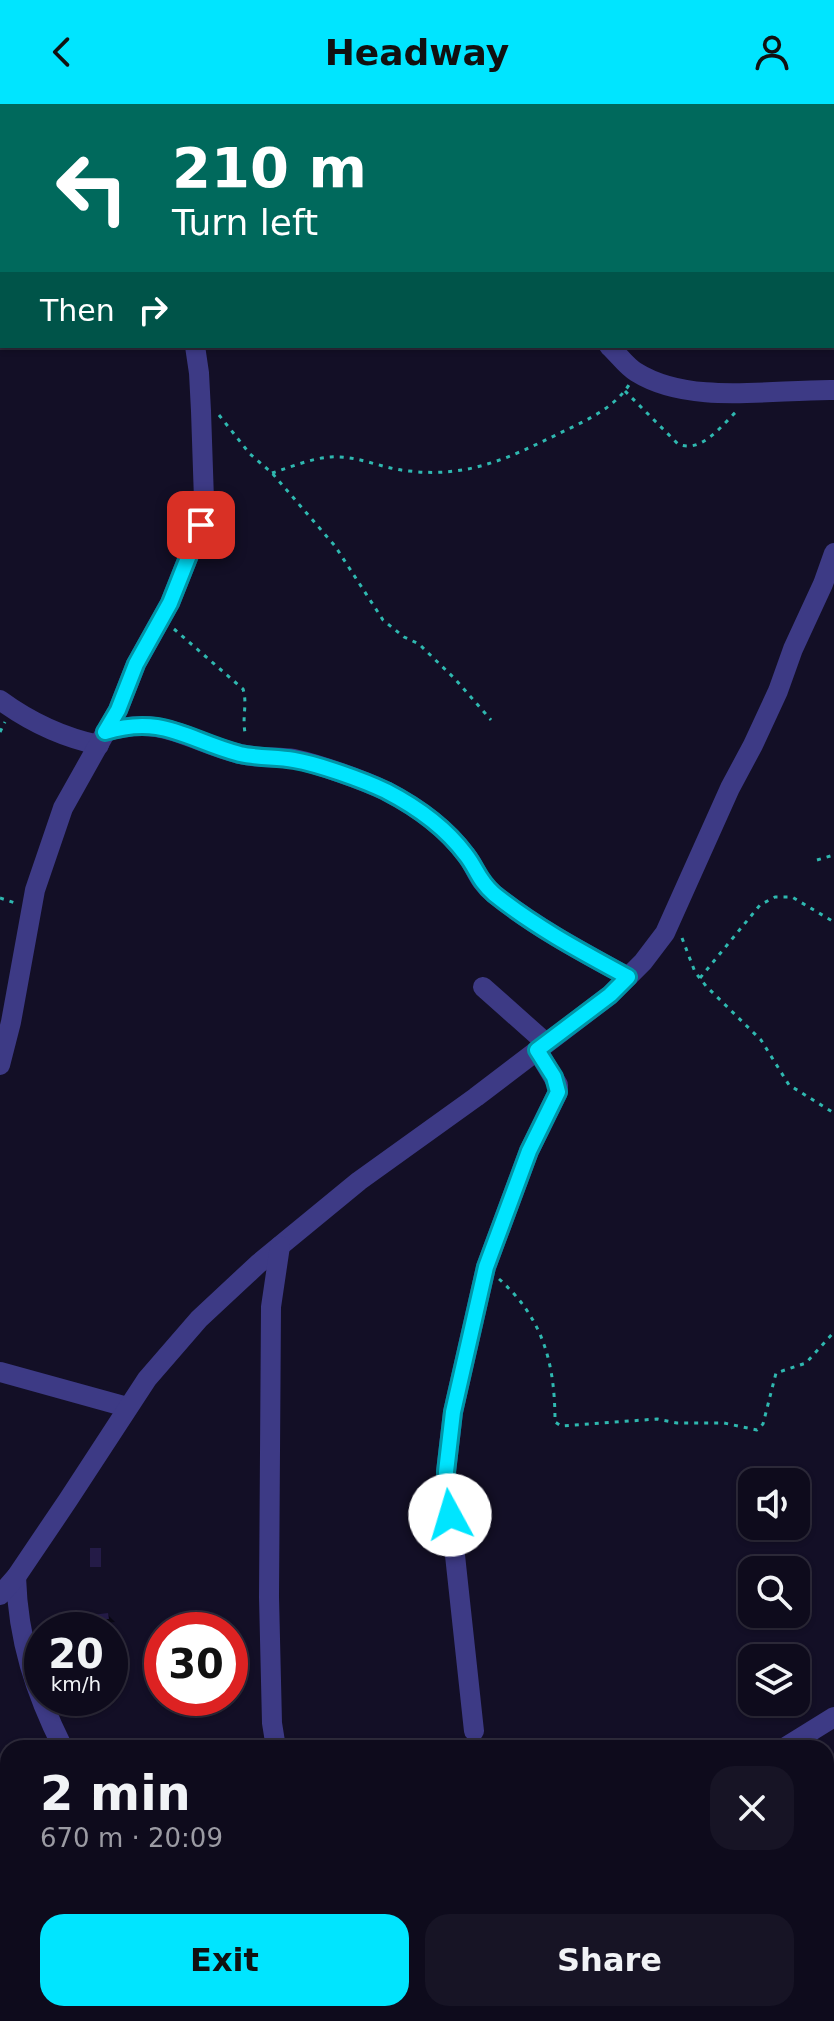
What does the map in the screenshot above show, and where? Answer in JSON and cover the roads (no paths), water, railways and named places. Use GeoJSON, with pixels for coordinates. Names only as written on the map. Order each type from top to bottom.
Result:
{"type":"FeatureCollection","features":[{"type":"Feature","properties":{"kind":"street"},"geometry":{"type":"LineString","coordinates":[[0,1065],[35,890],[63,808],[118,710],[136,664],[170,603],[201,525],[204,500],[195,348]]}},
{"type":"Feature","properties":{"kind":"street"},"geometry":{"type":"LineString","coordinates":[[611,348],[635,372],[649,380],[690,390],[731,394],[834,390]]}},
{"type":"Feature","properties":{"kind":"street"},"geometry":{"type":"LineString","coordinates":[[0,1595],[16,1577],[127,1407],[167,1353],[199,1319],[359,1181],[465,1106],[610,995],[665,933],[730,788],[778,691],[793,649],[829,588],[834,553]]}},
{"type":"Feature","properties":{"kind":"street"},"geometry":{"type":"LineString","coordinates":[[0,700],[23,717],[55,732],[102,738],[133,725],[153,725],[253,756],[304,762],[383,790],[454,839],[469,858],[474,871],[493,893],[554,936],[628,977]]}},
{"type":"Feature","properties":{"kind":"street"},"geometry":{"type":"LineString","coordinates":[[474,1731],[446,1472],[453,1412],[486,1267],[529,1151],[558,1092],[542,1047],[483,987]]}},
{"type":"Feature","properties":{"kind":"street"},"geometry":{"type":"LineString","coordinates":[[275,1740],[269,1597],[271,1307],[280,1246]]}},
{"type":"Feature","properties":{"kind":"street"},"geometry":{"type":"LineString","coordinates":[[0,1372],[127,1407]]}},
{"type":"Feature","properties":{"kind":"street"},"geometry":{"type":"LineString","coordinates":[[16,1577],[21,1633],[40,1701],[59,1740]]}},
{"type":"Feature","properties":{"kind":"street"},"geometry":{"type":"LineString","coordinates":[[797,1740],[834,1717]]}}]}
